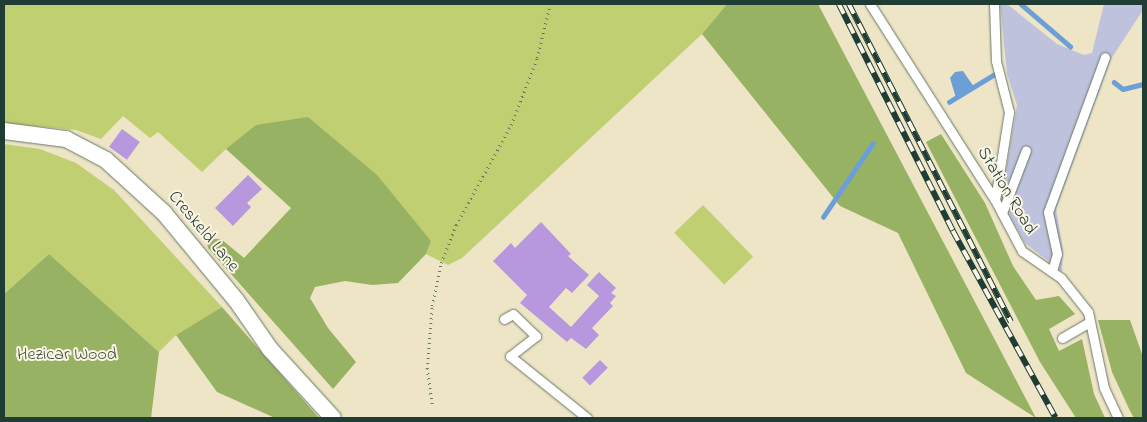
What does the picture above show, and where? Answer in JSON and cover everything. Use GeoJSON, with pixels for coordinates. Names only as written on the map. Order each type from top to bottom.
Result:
{"type":"FeatureCollection","features":[{"type":"Feature","properties":{"kind":"street","name":"Creskeld Lane"},"geometry":{"type":"LineString","coordinates":[[4,131],[66,138],[106,160],[164,213],[236,300],[270,349],[333,418]]}},
{"type":"Feature","properties":{"kind":"lane","name":"Station Road"},"geometry":{"type":"LineString","coordinates":[[870,4],[995,200],[1022,251],[1061,278],[1088,312],[1104,388],[1118,418]]}},
{"type":"Feature","properties":{"kind":"lane"},"geometry":{"type":"LineString","coordinates":[[994,4],[996,61],[1008,112],[995,200]]}},
{"type":"Feature","properties":{"kind":"lane"},"geometry":{"type":"LineString","coordinates":[[1052,271],[1057,254],[1048,212],[1105,57]]}},
{"type":"Feature","properties":{"kind":"lane"},"geometry":{"type":"LineString","coordinates":[[1002,214],[1026,150]]}},
{"type":"Feature","properties":{"kind":"lane"},"geometry":{"type":"LineString","coordinates":[[504,319],[513,314],[536,336],[511,352],[510,356],[587,418]]}},
{"type":"Feature","properties":{"kind":"lane"},"geometry":{"type":"LineString","coordinates":[[1062,338],[1090,322]]}},
{"type":"Feature","properties":{"kind":"path"},"geometry":{"type":"LineString","coordinates":[[432,404],[427,369],[432,306],[441,263],[456,226],[511,125],[537,58],[550,4]]}},
{"type":"Feature","properties":{"kind":"shaded area"},"geometry":{"type":"Polygon","coordinates":[[[1000,4],[1007,4],[1057,44],[1084,55],[1092,53],[1104,4],[1143,4],[1143,10],[1111,59],[1056,209],[1063,250],[1062,272],[1025,243],[1001,200],[1017,105],[1007,74],[1000,4]]]}},
{"type":"Feature","properties":{"kind":"green space"},"geometry":{"type":"Polygon","coordinates":[[[4,4],[727,4],[702,34],[462,258],[448,265],[426,254],[431,240],[226,149],[202,172],[158,132],[150,138],[123,116],[101,139],[76,130],[4,123],[4,4]]]}},
{"type":"Feature","properties":{"kind":"green space"},"geometry":{"type":"Polygon","coordinates":[[[727,4],[818,4],[1036,418],[966,373],[898,233],[840,206],[702,34],[727,4]]]}},
{"type":"Feature","properties":{"kind":"green space"},"geometry":{"type":"Polygon","coordinates":[[[308,117],[377,175],[431,241],[426,254],[398,283],[372,285],[345,281],[315,287],[310,298],[328,328],[356,362],[333,389],[208,248],[206,239],[221,239],[244,258],[291,208],[226,149],[256,125],[308,117]]]}},
{"type":"Feature","properties":{"kind":"green space"},"geometry":{"type":"Polygon","coordinates":[[[941,134],[985,203],[1013,266],[1036,300],[1059,296],[1075,314],[1049,329],[1059,351],[1082,339],[1094,394],[1105,418],[1076,418],[1040,362],[926,142],[941,134]]]}},
{"type":"Feature","properties":{"kind":"green space"},"geometry":{"type":"Polygon","coordinates":[[[4,144],[40,149],[76,163],[114,190],[222,307],[176,335],[159,352],[49,254],[4,294],[4,144]]]}},
{"type":"Feature","properties":{"kind":"green space"},"geometry":{"type":"Polygon","coordinates":[[[703,205],[753,257],[724,285],[674,233],[703,205]]]}},
{"type":"Feature","properties":{"kind":"green space","name":"Hezicar Wood"},"geometry":{"type":"Polygon","coordinates":[[[49,254],[159,352],[151,418],[4,418],[4,294],[49,254]]]}},
{"type":"Feature","properties":{"kind":"green space"},"geometry":{"type":"Polygon","coordinates":[[[222,307],[319,418],[275,418],[217,392],[176,335],[222,307]]]}},
{"type":"Feature","properties":{"kind":"green space"},"geometry":{"type":"Polygon","coordinates":[[[1098,320],[1130,320],[1143,357],[1143,418],[1134,418],[1112,372],[1098,320]]]}},
{"type":"Feature","properties":{"kind":"water"},"geometry":{"type":"Polygon","coordinates":[[[963,71],[974,87],[956,98],[950,78],[955,72],[963,71]]]}},
{"type":"Feature","properties":{"kind":"building"},"geometry":{"type":"Polygon","coordinates":[[[122,129],[140,142],[127,160],[109,147],[122,129]]]}},
{"type":"Feature","properties":{"kind":"building"},"geometry":{"type":"Polygon","coordinates":[[[248,175],[262,189],[247,203],[251,207],[233,226],[215,208],[248,175]]]}},
{"type":"Feature","properties":{"kind":"building"},"geometry":{"type":"Polygon","coordinates":[[[541,222],[571,254],[568,256],[589,275],[572,293],[566,288],[549,307],[571,327],[599,296],[587,285],[599,272],[616,288],[611,293],[616,296],[610,303],[613,306],[592,328],[599,335],[586,349],[571,338],[567,342],[520,303],[527,295],[493,261],[511,243],[515,248],[541,222]]]}},
{"type":"Feature","properties":{"kind":"building"},"geometry":{"type":"Polygon","coordinates":[[[600,360],[608,368],[590,385],[582,378],[600,360]]]}},
{"type":"Feature","properties":{"kind":"waterway"},"geometry":{"type":"LineString","coordinates":[[1021,4],[1070,46]]}},
{"type":"Feature","properties":{"kind":"waterway"},"geometry":{"type":"LineString","coordinates":[[949,102],[993,75]]}},
{"type":"Feature","properties":{"kind":"waterway"},"geometry":{"type":"LineString","coordinates":[[1114,82],[1123,89],[1143,84]]}},
{"type":"Feature","properties":{"kind":"waterway"},"geometry":{"type":"LineString","coordinates":[[823,217],[873,143]]}},
{"type":"Feature","properties":{"kind":"railway"},"geometry":{"type":"LineString","coordinates":[[839,4],[953,231],[1056,418]]}},
{"type":"Feature","properties":{"kind":"railway"},"geometry":{"type":"LineString","coordinates":[[849,4],[1011,322]]}}]}
